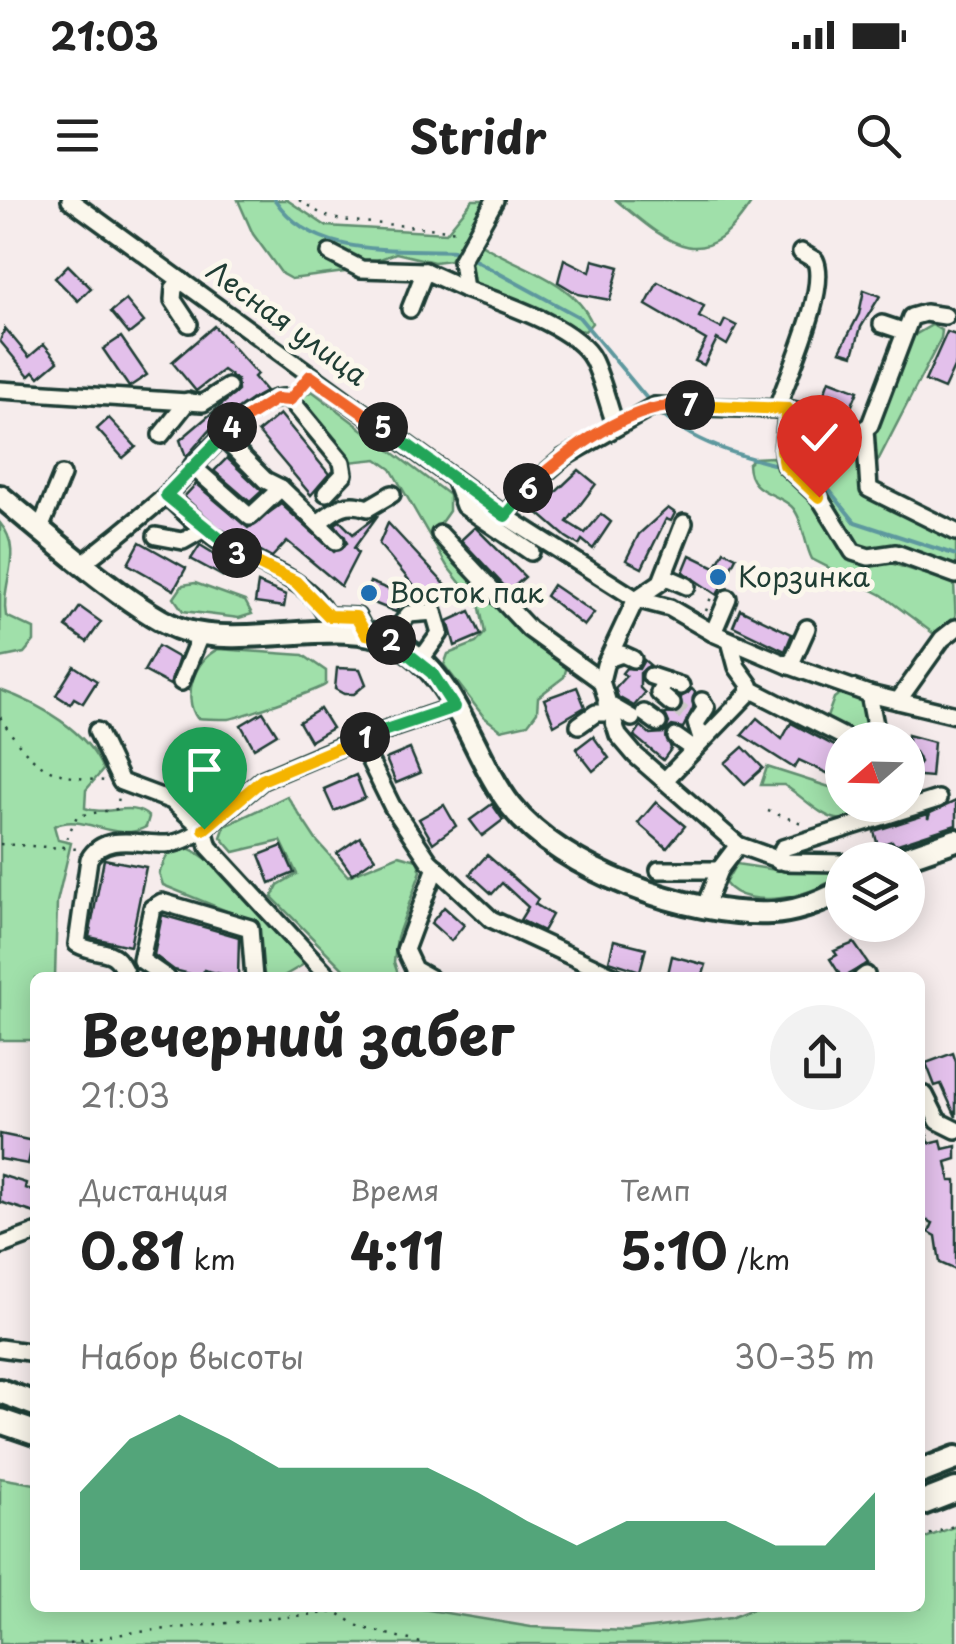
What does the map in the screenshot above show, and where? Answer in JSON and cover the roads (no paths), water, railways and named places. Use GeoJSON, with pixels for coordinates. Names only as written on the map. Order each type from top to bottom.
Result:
{"type":"FeatureCollection","features":[{"type":"Feature","properties":{"kind":"highway"},"geometry":{"type":"LineString","coordinates":[[0,1392],[30,1402]]}},
{"type":"Feature","properties":{"kind":"highway"},"geometry":{"type":"LineString","coordinates":[[0,1421],[30,1430]]}},
{"type":"Feature","properties":{"kind":"highway"},"geometry":{"type":"LineString","coordinates":[[925,1470],[956,1458]]}},
{"type":"Feature","properties":{"kind":"highway"},"geometry":{"type":"LineString","coordinates":[[925,1502],[956,1490]]}},
{"type":"Feature","properties":{"kind":"main road"},"geometry":{"type":"LineString","coordinates":[[0,496],[159,618],[201,633],[277,638],[330,625],[389,640],[420,661],[454,707],[510,805],[555,848],[586,868],[705,906],[774,914],[825,896]]}},
{"type":"Feature","properties":{"kind":"main road"},"geometry":{"type":"LineString","coordinates":[[925,850],[956,840]]}},
{"type":"Feature","properties":{"kind":"street","name":"Лесная улица"},"geometry":{"type":"LineString","coordinates":[[70,200],[505,516],[636,599],[670,608],[712,634],[790,666],[868,694],[956,715]]}},
{"type":"Feature","properties":{"kind":"street"},"geometry":{"type":"LineString","coordinates":[[465,289],[460,260],[495,200]]}},
{"type":"Feature","properties":{"kind":"street"},"geometry":{"type":"LineString","coordinates":[[801,252],[815,260],[819,273],[783,409],[785,465],[819,497],[853,552],[869,557],[896,553],[956,575]]}},
{"type":"Feature","properties":{"kind":"street"},"geometry":{"type":"LineString","coordinates":[[330,253],[361,269],[425,271],[540,317],[592,357],[616,427]]}},
{"type":"Feature","properties":{"kind":"street"},"geometry":{"type":"LineString","coordinates":[[410,308],[425,271]]}},
{"type":"Feature","properties":{"kind":"street"},"geometry":{"type":"LineString","coordinates":[[182,281],[174,288],[172,300],[189,324]]}},
{"type":"Feature","properties":{"kind":"street"},"geometry":{"type":"LineString","coordinates":[[945,316],[925,313],[910,317],[865,429],[869,489],[956,532]]}},
{"type":"Feature","properties":{"kind":"street"},"geometry":{"type":"LineString","coordinates":[[882,324],[903,331]]}},
{"type":"Feature","properties":{"kind":"street"},"geometry":{"type":"LineString","coordinates":[[290,400],[310,376]]}},
{"type":"Feature","properties":{"kind":"street"},"geometry":{"type":"LineString","coordinates":[[0,390],[203,402],[228,387]]}},
{"type":"Feature","properties":{"kind":"street"},"geometry":{"type":"LineString","coordinates":[[83,563],[166,495],[220,435],[276,399],[290,400],[342,462],[344,474],[326,493]]}},
{"type":"Feature","properties":{"kind":"street"},"geometry":{"type":"LineString","coordinates":[[161,435],[188,401]]}},
{"type":"Feature","properties":{"kind":"street"},"geometry":{"type":"LineString","coordinates":[[505,516],[543,474],[587,441],[654,406],[783,409],[820,417],[846,434],[865,429]]}},
{"type":"Feature","properties":{"kind":"street"},"geometry":{"type":"LineString","coordinates":[[220,435],[336,541]]}},
{"type":"Feature","properties":{"kind":"street"},"geometry":{"type":"LineString","coordinates":[[192,466],[250,517],[281,488]]}},
{"type":"Feature","properties":{"kind":"street"},"geometry":{"type":"LineString","coordinates":[[40,529],[62,475]]}},
{"type":"Feature","properties":{"kind":"street"},"geometry":{"type":"LineString","coordinates":[[453,477],[464,506],[531,552]]}},
{"type":"Feature","properties":{"kind":"street"},"geometry":{"type":"LineString","coordinates":[[318,523],[340,506],[352,502],[368,508],[392,494]]}},
{"type":"Feature","properties":{"kind":"street"},"geometry":{"type":"LineString","coordinates":[[166,495],[239,554],[296,582],[330,625]]}},
{"type":"Feature","properties":{"kind":"street"},"geometry":{"type":"LineString","coordinates":[[684,524],[664,576],[656,587],[636,599],[608,659],[601,681],[608,708],[624,744],[738,844],[778,860],[825,862]]}},
{"type":"Feature","properties":{"kind":"street"},"geometry":{"type":"LineString","coordinates":[[156,536],[183,541],[204,529]]}},
{"type":"Feature","properties":{"kind":"street"},"geometry":{"type":"LineString","coordinates":[[440,534],[529,629],[601,681]]}},
{"type":"Feature","properties":{"kind":"street"},"geometry":{"type":"LineString","coordinates":[[115,537],[129,548]]}},
{"type":"Feature","properties":{"kind":"street"},"geometry":{"type":"LineString","coordinates":[[664,576],[687,586]]}},
{"type":"Feature","properties":{"kind":"street"},"geometry":{"type":"LineString","coordinates":[[712,634],[728,598]]}},
{"type":"Feature","properties":{"kind":"street"},"geometry":{"type":"LineString","coordinates":[[389,640],[409,614],[434,612],[440,633],[420,661]]}},
{"type":"Feature","properties":{"kind":"street"},"geometry":{"type":"LineString","coordinates":[[790,666],[807,628]]}},
{"type":"Feature","properties":{"kind":"street"},"geometry":{"type":"LineString","coordinates":[[898,701],[942,639],[956,628]]}},
{"type":"Feature","properties":{"kind":"street"},"geometry":{"type":"LineString","coordinates":[[181,682],[201,633]]}},
{"type":"Feature","properties":{"kind":"street"},"geometry":{"type":"LineString","coordinates":[[730,641],[750,689],[825,727]]}},
{"type":"Feature","properties":{"kind":"street"},"geometry":{"type":"LineString","coordinates":[[608,659],[622,654],[633,660]]}},
{"type":"Feature","properties":{"kind":"street"},"geometry":{"type":"LineString","coordinates":[[666,681],[659,693],[672,704]]}},
{"type":"Feature","properties":{"kind":"street"},"geometry":{"type":"LineString","coordinates":[[676,737],[695,732],[750,689]]}},
{"type":"Feature","properties":{"kind":"street"},"geometry":{"type":"LineString","coordinates":[[868,694],[874,722]]}},
{"type":"Feature","properties":{"kind":"street"},"geometry":{"type":"LineString","coordinates":[[665,780],[695,732],[706,708],[702,701]]}},
{"type":"Feature","properties":{"kind":"street"},"geometry":{"type":"LineString","coordinates":[[125,972],[112,953],[77,944],[89,860],[95,850],[141,841],[168,845],[204,829],[262,780],[358,739],[454,707]]}},
{"type":"Feature","properties":{"kind":"street"},"geometry":{"type":"LineString","coordinates":[[579,725],[608,708],[645,718]]}},
{"type":"Feature","properties":{"kind":"street"},"geometry":{"type":"LineString","coordinates":[[98,731],[121,782],[172,801],[204,829],[209,847],[324,972]]}},
{"type":"Feature","properties":{"kind":"street"},"geometry":{"type":"LineString","coordinates":[[358,739],[392,806],[436,867],[498,926],[604,972]]}},
{"type":"Feature","properties":{"kind":"street"},"geometry":{"type":"LineString","coordinates":[[778,860],[783,848],[938,799]]}},
{"type":"Feature","properties":{"kind":"street"},"geometry":{"type":"LineString","coordinates":[[705,906],[719,870],[738,844]]}},
{"type":"Feature","properties":{"kind":"street"},"geometry":{"type":"LineString","coordinates":[[419,972],[405,950],[436,867]]}},
{"type":"Feature","properties":{"kind":"street"},"geometry":{"type":"LineString","coordinates":[[659,870],[719,870]]}},
{"type":"Feature","properties":{"kind":"street"},"geometry":{"type":"LineString","coordinates":[[158,972],[141,960],[152,908],[162,902],[250,928],[254,972]]}},
{"type":"Feature","properties":{"kind":"street"},"geometry":{"type":"LineString","coordinates":[[925,1095],[938,1120],[956,1130]]}},
{"type":"Feature","properties":{"kind":"street"},"geometry":{"type":"LineString","coordinates":[[0,1246],[30,1235]]}},
{"type":"Feature","properties":{"kind":"street"},"geometry":{"type":"LineString","coordinates":[[0,1348],[30,1352]]}},
{"type":"Feature","properties":{"kind":"waterway"},"geometry":{"type":"LineString","coordinates":[[275,200],[292,219],[333,241],[382,249],[457,251]]}},
{"type":"Feature","properties":{"kind":"waterway"},"geometry":{"type":"LineString","coordinates":[[469,257],[579,317],[649,401]]}},
{"type":"Feature","properties":{"kind":"waterway"},"geometry":{"type":"LineString","coordinates":[[659,412],[701,440],[781,466]]}},
{"type":"Feature","properties":{"kind":"waterway"},"geometry":{"type":"LineString","coordinates":[[800,471],[817,475],[855,522],[956,555]]}},
{"type":"Feature","properties":{"kind":"tunnel"},"geometry":{"type":"LineString","coordinates":[[672,704],[690,718]]}},
{"type":"Feature","properties":{"kind":"place","name":"Корзинка"},"geometry":{"type":"Point","coordinates":[718,577]}},
{"type":"Feature","properties":{"kind":"place","name":"Восток пак"},"geometry":{"type":"Point","coordinates":[369,593]}}]}
